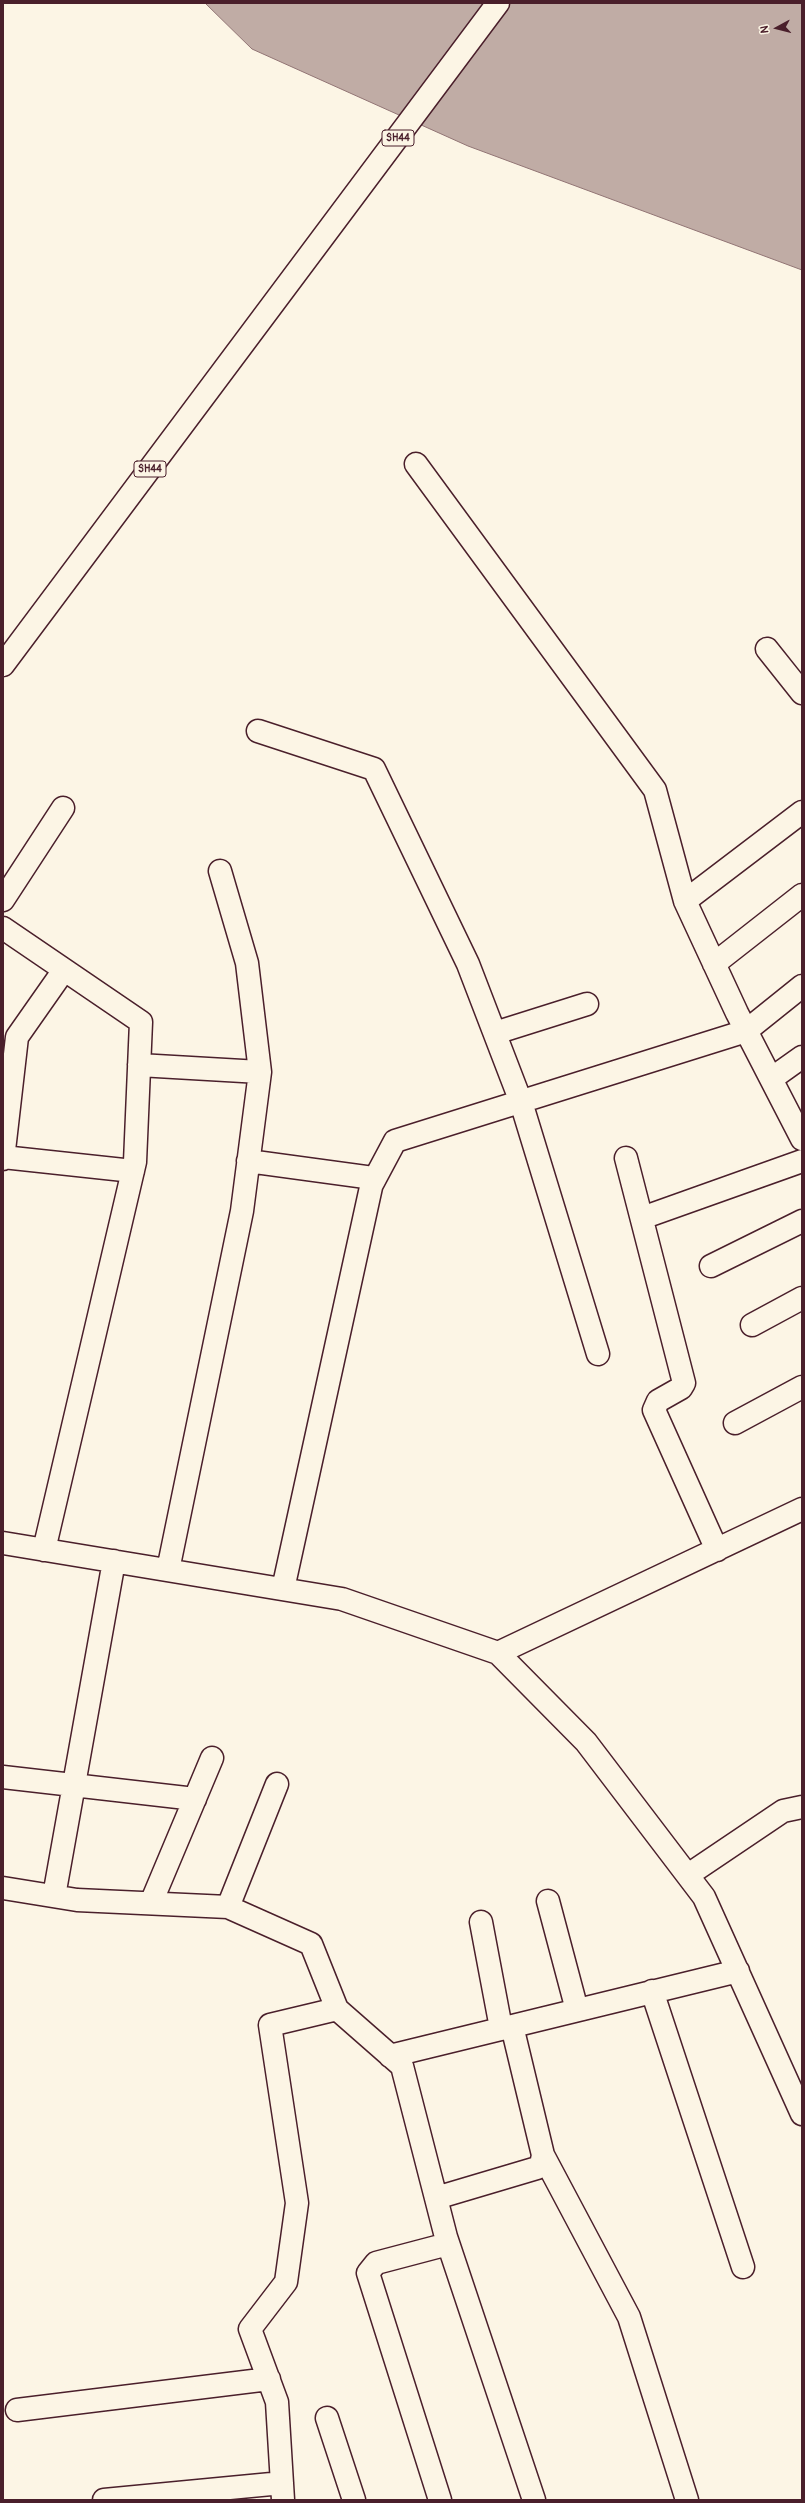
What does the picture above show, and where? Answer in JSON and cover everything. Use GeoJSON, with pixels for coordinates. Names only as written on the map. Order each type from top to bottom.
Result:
{"type":"FeatureCollection","features":[{"type":"Feature","properties":{"kind":"street","name":"SH44"},"geometry":{"type":"LineString","coordinates":[[3,665],[298,274],[498,3]]}},
{"type":"Feature","properties":{"kind":"street"},"geometry":{"type":"LineString","coordinates":[[416,464],[654,790],[685,901],[746,1031],[802,1139]]}},
{"type":"Feature","properties":{"kind":"street"},"geometry":{"type":"LineString","coordinates":[[767,649],[802,693]]}},
{"type":"Feature","properties":{"kind":"street"},"geometry":{"type":"LineString","coordinates":[[258,731],[374,769],[468,964],[495,1033],[521,1102],[598,1354]]}},
{"type":"Feature","properties":{"kind":"street"},"geometry":{"type":"LineString","coordinates":[[3,900],[63,808]]}},
{"type":"Feature","properties":{"kind":"street"},"geometry":{"type":"LineString","coordinates":[[685,901],[802,812]]}},
{"type":"Feature","properties":{"kind":"street"},"geometry":{"type":"LineString","coordinates":[[168,1570],[242,1211],[260,1072],[247,963],[220,871]]}},
{"type":"Feature","properties":{"kind":"street"},"geometry":{"type":"LineString","coordinates":[[714,964],[802,895]]}},
{"type":"Feature","properties":{"kind":"street"},"geometry":{"type":"LineString","coordinates":[[3,928],[141,1022],[135,1162],[44,1550]]}},
{"type":"Feature","properties":{"kind":"street"},"geometry":{"type":"LineString","coordinates":[[64,970],[17,1037],[3,1158],[133,1171]]}},
{"type":"Feature","properties":{"kind":"street"},"geometry":{"type":"LineString","coordinates":[[371,1186],[395,1141],[746,1031],[802,986]]}},
{"type":"Feature","properties":{"kind":"street"},"geometry":{"type":"LineString","coordinates":[[495,1033],[587,1004]]}},
{"type":"Feature","properties":{"kind":"street"},"geometry":{"type":"LineString","coordinates":[[772,1079],[802,1057]]}},
{"type":"Feature","properties":{"kind":"street"},"geometry":{"type":"LineString","coordinates":[[138,1065],[260,1072]]}},
{"type":"Feature","properties":{"kind":"street"},"geometry":{"type":"LineString","coordinates":[[626,1158],[684,1383],[681,1388],[658,1400],[654,1410],[717,1550]]}},
{"type":"Feature","properties":{"kind":"street"},"geometry":{"type":"LineString","coordinates":[[248,1161],[373,1178],[283,1589]]}},
{"type":"Feature","properties":{"kind":"street"},"geometry":{"type":"LineString","coordinates":[[642,1218],[802,1161]]}},
{"type":"Feature","properties":{"kind":"street"},"geometry":{"type":"LineString","coordinates":[[710,1266],[802,1221]]}},
{"type":"Feature","properties":{"kind":"street"},"geometry":{"type":"LineString","coordinates":[[752,1325],[802,1298]]}},
{"type":"Feature","properties":{"kind":"street"},"geometry":{"type":"LineString","coordinates":[[735,1423],[802,1387]]}},
{"type":"Feature","properties":{"kind":"street"},"geometry":{"type":"LineString","coordinates":[[498,1653],[802,1509]]}},
{"type":"Feature","properties":{"kind":"street"},"geometry":{"type":"LineString","coordinates":[[3,1543],[342,1599],[498,1653],[586,1742],[704,1897],[802,2114]]}},
{"type":"Feature","properties":{"kind":"street"},"geometry":{"type":"LineString","coordinates":[[54,1896],[114,1561]]}},
{"type":"Feature","properties":{"kind":"street"},"geometry":{"type":"LineString","coordinates":[[151,1903],[212,1758]]}},
{"type":"Feature","properties":{"kind":"street"},"geometry":{"type":"LineString","coordinates":[[3,1777],[195,1799]]}},
{"type":"Feature","properties":{"kind":"street"},"geometry":{"type":"LineString","coordinates":[[228,1907],[277,1784]]}},
{"type":"Feature","properties":{"kind":"street"},"geometry":{"type":"LineString","coordinates":[[688,1875],[783,1811],[802,1807]]}},
{"type":"Feature","properties":{"kind":"street"},"geometry":{"type":"LineString","coordinates":[[3,1888],[77,1900],[228,1907],[311,1944],[337,2009],[402,2066],[448,2244],[534,2500]]}},
{"type":"Feature","properties":{"kind":"street"},"geometry":{"type":"LineString","coordinates":[[548,1901],[577,2010]]}},
{"type":"Feature","properties":{"kind":"street"},"geometry":{"type":"LineString","coordinates":[[481,1922],[507,2027],[543,2155],[629,2317],[687,2500]]}},
{"type":"Feature","properties":{"kind":"street"},"geometry":{"type":"LineString","coordinates":[[390,2056],[738,1971]]}},
{"type":"Feature","properties":{"kind":"street"},"geometry":{"type":"LineString","coordinates":[[652,1992],[743,2267]]}},
{"type":"Feature","properties":{"kind":"street"},"geometry":{"type":"LineString","coordinates":[[104,2500],[282,2491],[277,2402],[250,2329],[286,2282],[297,2203],[270,2025],[337,2009]]}},
{"type":"Feature","properties":{"kind":"street"},"geometry":{"type":"LineString","coordinates":[[436,2198],[537,2168],[541,2165],[543,2155]]}},
{"type":"Feature","properties":{"kind":"street"},"geometry":{"type":"LineString","coordinates":[[440,2500],[368,2273],[376,2263],[448,2244]]}},
{"type":"Feature","properties":{"kind":"street"},"geometry":{"type":"LineString","coordinates":[[17,2410],[269,2379]]}},
{"type":"Feature","properties":{"kind":"street"},"geometry":{"type":"LineString","coordinates":[[327,2418],[354,2500]]}},
{"type":"Feature","properties":{"kind":"shaded area"},"geometry":{"type":"Polygon","coordinates":[[[205,3],[802,3],[802,270],[468,146],[252,49],[205,3]]]}}]}
